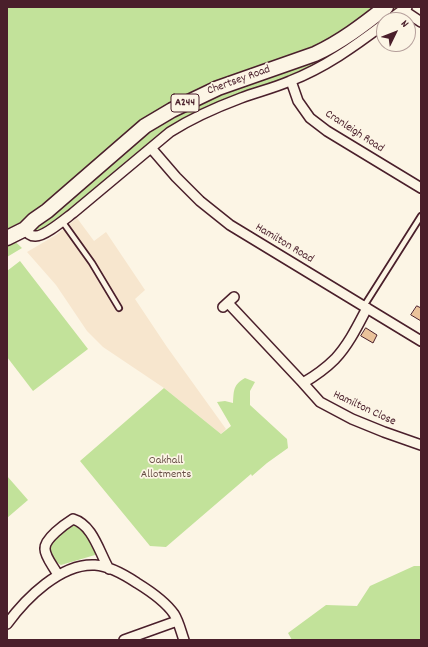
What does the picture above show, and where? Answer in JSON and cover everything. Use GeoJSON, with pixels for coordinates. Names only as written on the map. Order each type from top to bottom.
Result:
{"type":"FeatureCollection","features":[{"type":"Feature","properties":{"kind":"main road","name":"Chertsey Road"},"geometry":{"type":"LineString","coordinates":[[7,238],[25,229],[145,126],[203,94],[328,48],[386,7]]}},
{"type":"Feature","properties":{"kind":"street"},"geometry":{"type":"LineString","coordinates":[[405,9],[421,22]]}},
{"type":"Feature","properties":{"kind":"street","name":"Chertsey Road"},"geometry":{"type":"LineString","coordinates":[[25,229],[31,236],[40,236],[79,208],[170,132],[198,116],[241,98],[291,81],[312,71],[360,42],[376,30]]}},
{"type":"Feature","properties":{"kind":"street","name":"Cranleigh Road"},"geometry":{"type":"LineString","coordinates":[[291,81],[298,101],[310,118],[327,131],[421,188]]}},
{"type":"Feature","properties":{"kind":"street","name":"Hamilton Road"},"geometry":{"type":"LineString","coordinates":[[151,148],[176,177],[200,201],[230,225],[421,341]]}},
{"type":"Feature","properties":{"kind":"street","name":"Hamilton Close"},"geometry":{"type":"LineString","coordinates":[[228,303],[320,402],[352,419],[421,445]]}},
{"type":"Feature","properties":{"kind":"street"},"geometry":{"type":"LineString","coordinates":[[303,383],[324,370],[336,358],[345,347],[366,307]]}},
{"type":"Feature","properties":{"kind":"street"},"geometry":{"type":"LineString","coordinates":[[58,574],[45,549],[46,542],[66,523],[73,519],[80,521],[96,540],[102,557],[113,570]]}},
{"type":"Feature","properties":{"kind":"street"},"geometry":{"type":"LineString","coordinates":[[7,624],[16,611],[58,574],[75,567],[95,565],[113,570],[144,588],[163,602],[174,614],[184,640]]}},
{"type":"Feature","properties":{"kind":"street"},"geometry":{"type":"LineString","coordinates":[[124,640],[177,621]]}},
{"type":"Feature","properties":{"kind":"lane"},"geometry":{"type":"LineString","coordinates":[[366,307],[421,216]]}},
{"type":"Feature","properties":{"kind":"lane"},"geometry":{"type":"LineString","coordinates":[[62,221],[92,263],[119,308]]}},
{"type":"Feature","properties":{"kind":"shaded area"},"geometry":{"type":"Polygon","coordinates":[[[77,218],[94,241],[106,232],[145,290],[135,299],[167,347],[226,429],[221,434],[164,388],[103,347],[87,331],[56,285],[27,252],[56,235],[77,218]]]}},
{"type":"Feature","properties":{"kind":"green space"},"geometry":{"type":"Polygon","coordinates":[[[7,7],[380,7],[326,45],[196,95],[35,215],[7,229],[7,7]]]}},
{"type":"Feature","properties":{"kind":"green space"},"geometry":{"type":"Polygon","coordinates":[[[386,7],[407,7],[400,12],[377,12],[386,7]]]}},
{"type":"Feature","properties":{"kind":"green space"},"geometry":{"type":"Polygon","coordinates":[[[376,13],[376,28],[312,71],[184,123],[73,213],[31,235],[34,220],[145,126],[288,63],[376,13]]]}},
{"type":"Feature","properties":{"kind":"green space"},"geometry":{"type":"Polygon","coordinates":[[[7,234],[22,248],[7,257],[7,234]]]}},
{"type":"Feature","properties":{"kind":"green space"},"geometry":{"type":"Polygon","coordinates":[[[20,261],[88,349],[33,391],[7,357],[7,271],[20,261]]]}},
{"type":"Feature","properties":{"kind":"green space","name":"Oakhall Allotments"},"geometry":{"type":"Polygon","coordinates":[[[245,378],[255,382],[250,391],[250,405],[287,439],[288,448],[252,476],[251,474],[166,547],[150,546],[80,461],[164,388],[221,434],[231,426],[217,402],[225,401],[233,403],[235,388],[238,383],[245,378]]]}},
{"type":"Feature","properties":{"kind":"green space"},"geometry":{"type":"Polygon","coordinates":[[[7,476],[28,500],[7,518],[7,476]]]}},
{"type":"Feature","properties":{"kind":"green space"},"geometry":{"type":"Polygon","coordinates":[[[72,523],[79,524],[93,542],[95,547],[95,555],[61,565],[56,562],[48,549],[50,543],[72,523]]]}},
{"type":"Feature","properties":{"kind":"green space"},"geometry":{"type":"Polygon","coordinates":[[[414,566],[421,566],[421,640],[292,640],[288,633],[326,605],[357,606],[370,586],[414,566]]]}},
{"type":"Feature","properties":{"kind":"building"},"geometry":{"type":"Polygon","coordinates":[[[417,306],[421,308],[421,321],[411,315],[417,306]]]}},
{"type":"Feature","properties":{"kind":"building"},"geometry":{"type":"Polygon","coordinates":[[[366,328],[377,335],[373,343],[361,336],[366,328]]]}}]}
